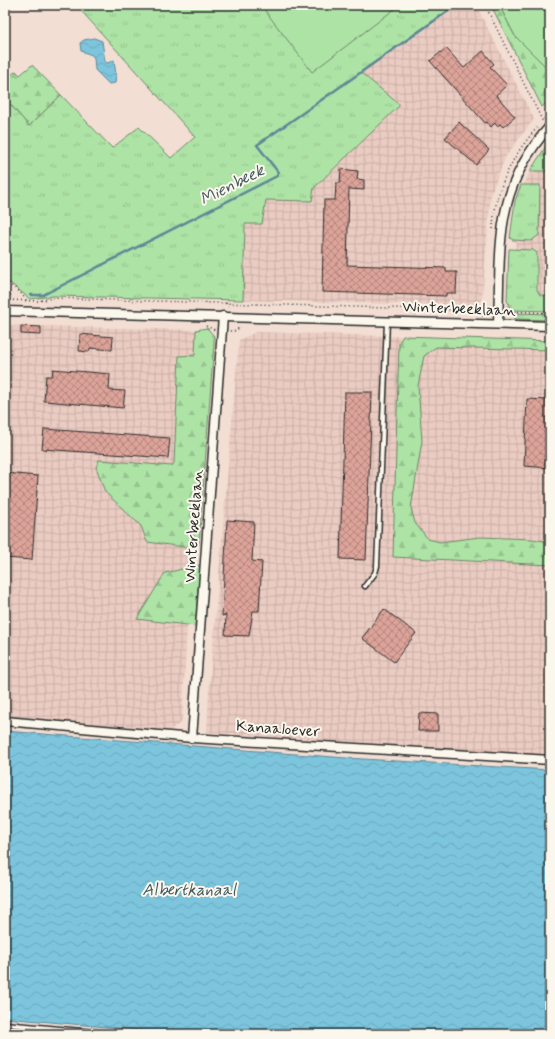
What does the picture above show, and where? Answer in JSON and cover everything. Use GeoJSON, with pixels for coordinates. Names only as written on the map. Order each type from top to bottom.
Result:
{"type":"FeatureCollection","features":[{"type":"Feature","properties":{"kind":"street"},"geometry":{"type":"LineString","coordinates":[[498,324],[502,228],[506,204],[516,176],[529,151],[549,127]]}},
{"type":"Feature","properties":{"kind":"street","name":"Winterbeeklaan"},"geometry":{"type":"LineString","coordinates":[[5,311],[550,326]]}},
{"type":"Feature","properties":{"kind":"street","name":"Winterbeeklaan"},"geometry":{"type":"LineString","coordinates":[[192,738],[223,316]]}},
{"type":"Feature","properties":{"kind":"street","name":"Kanaaloever"},"geometry":{"type":"LineString","coordinates":[[5,721],[192,738],[550,760]]}},
{"type":"Feature","properties":{"kind":"lane"},"geometry":{"type":"LineString","coordinates":[[365,586],[375,573],[377,566],[387,321]]}},
{"type":"Feature","properties":{"kind":"lane"},"geometry":{"type":"LineString","coordinates":[[5,1024],[114,1034]]}},
{"type":"Feature","properties":{"kind":"path"},"geometry":{"type":"LineString","coordinates":[[485,5],[542,121],[549,127]]}},
{"type":"Feature","properties":{"kind":"path"},"geometry":{"type":"LineString","coordinates":[[5,281],[20,292],[27,301]]}},
{"type":"Feature","properties":{"kind":"path"},"geometry":{"type":"LineString","coordinates":[[5,300],[27,301],[52,298],[491,311]]}},
{"type":"Feature","properties":{"kind":"path"},"geometry":{"type":"LineString","coordinates":[[506,301],[514,319]]}},
{"type":"Feature","properties":{"kind":"path"},"geometry":{"type":"LineString","coordinates":[[505,311],[550,313]]}},
{"type":"Feature","properties":{"kind":"shaded area"},"geometry":{"type":"Polygon","coordinates":[[[460,5],[476,5],[534,119],[506,156],[491,193],[482,299],[475,306],[243,300],[245,224],[266,200],[314,188],[400,105],[361,73],[460,5]]]}},
{"type":"Feature","properties":{"kind":"shaded area"},"geometry":{"type":"Polygon","coordinates":[[[530,171],[550,171],[550,309],[512,275],[523,187],[530,171]]]}},
{"type":"Feature","properties":{"kind":"shaded area"},"geometry":{"type":"Polygon","coordinates":[[[5,325],[196,330],[202,342],[182,722],[170,730],[5,716],[5,325]]]}},
{"type":"Feature","properties":{"kind":"shaded area"},"geometry":{"type":"Polygon","coordinates":[[[256,332],[550,341],[550,756],[207,732],[209,691],[239,340],[256,332]]]}},
{"type":"Feature","properties":{"kind":"green space"},"geometry":{"type":"Polygon","coordinates":[[[76,5],[455,5],[360,72],[400,105],[314,188],[312,201],[266,200],[262,224],[245,224],[243,300],[53,296],[30,299],[5,279],[5,98],[29,126],[61,95],[112,148],[139,127],[171,158],[195,137],[76,5]]]}},
{"type":"Feature","properties":{"kind":"green space"},"geometry":{"type":"Polygon","coordinates":[[[267,5],[400,5],[312,72],[263,8],[267,5]]]}},
{"type":"Feature","properties":{"kind":"green space"},"geometry":{"type":"Polygon","coordinates":[[[491,5],[499,5],[515,36],[550,71],[550,99],[542,107],[491,5]]]}},
{"type":"Feature","properties":{"kind":"green space"},"geometry":{"type":"Polygon","coordinates":[[[499,5],[550,5],[550,71],[515,36],[499,5]]]}},
{"type":"Feature","properties":{"kind":"green space"},"geometry":{"type":"Polygon","coordinates":[[[32,65],[61,95],[29,126],[5,98],[5,80],[16,71],[20,75],[32,65]]]}},
{"type":"Feature","properties":{"kind":"green space"},"geometry":{"type":"Polygon","coordinates":[[[550,140],[550,171],[530,171],[550,140]]]}},
{"type":"Feature","properties":{"kind":"green space"},"geometry":{"type":"Polygon","coordinates":[[[521,185],[540,185],[539,235],[531,241],[513,240],[510,238],[515,201],[521,185]]]}},
{"type":"Feature","properties":{"kind":"green space"},"geometry":{"type":"Polygon","coordinates":[[[509,249],[533,250],[537,253],[537,290],[540,295],[550,295],[550,311],[513,310],[510,308],[507,300],[509,249]]]}},
{"type":"Feature","properties":{"kind":"green space"},"geometry":{"type":"Polygon","coordinates":[[[514,313],[550,314],[550,320],[515,319],[514,313]]]}},
{"type":"Feature","properties":{"kind":"green space"},"geometry":{"type":"Polygon","coordinates":[[[207,328],[214,336],[214,343],[199,545],[184,547],[147,542],[141,526],[105,492],[96,467],[99,460],[172,466],[174,463],[179,356],[195,355],[196,330],[207,328]]]}},
{"type":"Feature","properties":{"kind":"green space"},"geometry":{"type":"Polygon","coordinates":[[[403,336],[550,341],[550,350],[436,347],[424,356],[418,386],[422,441],[411,508],[415,523],[428,539],[440,542],[480,537],[532,539],[550,542],[550,565],[393,557],[399,343],[403,336]]]}},
{"type":"Feature","properties":{"kind":"green space"},"geometry":{"type":"Polygon","coordinates":[[[200,565],[195,626],[137,619],[165,573],[200,565]]]}},
{"type":"Feature","properties":{"kind":"water"},"geometry":{"type":"Polygon","coordinates":[[[94,38],[102,41],[105,62],[108,63],[114,60],[116,76],[115,83],[109,84],[95,70],[94,58],[92,55],[81,51],[80,43],[84,40],[94,38]]]}},
{"type":"Feature","properties":{"kind":"water","name":"Albertkanaal"},"geometry":{"type":"Polygon","coordinates":[[[5,731],[346,758],[550,770],[550,1034],[185,1034],[5,1018],[5,731]]]}},
{"type":"Feature","properties":{"kind":"building"},"geometry":{"type":"Polygon","coordinates":[[[446,48],[464,68],[483,51],[494,64],[490,67],[507,85],[496,95],[515,117],[503,127],[500,124],[497,126],[495,123],[491,127],[487,122],[485,123],[430,61],[446,48]]]}},
{"type":"Feature","properties":{"kind":"building"},"geometry":{"type":"Polygon","coordinates":[[[459,122],[489,150],[476,165],[445,138],[459,122]]]}},
{"type":"Feature","properties":{"kind":"building"},"geometry":{"type":"Polygon","coordinates":[[[341,169],[358,171],[357,179],[364,180],[364,190],[349,189],[347,265],[446,268],[446,272],[457,272],[456,293],[446,293],[446,296],[322,292],[324,200],[335,200],[336,183],[340,183],[341,169]]]}},
{"type":"Feature","properties":{"kind":"building"},"geometry":{"type":"Polygon","coordinates":[[[21,326],[41,327],[41,335],[21,334],[21,326]]]}},
{"type":"Feature","properties":{"kind":"building"},"geometry":{"type":"Polygon","coordinates":[[[80,334],[113,337],[112,350],[90,348],[89,352],[79,351],[80,334]]]}},
{"type":"Feature","properties":{"kind":"building"},"geometry":{"type":"Polygon","coordinates":[[[53,369],[110,374],[109,390],[125,391],[123,408],[44,401],[46,376],[52,376],[53,369]]]}},
{"type":"Feature","properties":{"kind":"building"},"geometry":{"type":"Polygon","coordinates":[[[345,392],[372,392],[366,560],[340,559],[345,392]]]}},
{"type":"Feature","properties":{"kind":"building"},"geometry":{"type":"Polygon","coordinates":[[[527,399],[550,400],[550,468],[524,466],[527,399]]]}},
{"type":"Feature","properties":{"kind":"building"},"geometry":{"type":"Polygon","coordinates":[[[44,429],[170,438],[168,458],[42,449],[44,429]]]}},
{"type":"Feature","properties":{"kind":"building"},"geometry":{"type":"Polygon","coordinates":[[[5,473],[38,476],[32,560],[5,558],[5,473]]]}},
{"type":"Feature","properties":{"kind":"building"},"geometry":{"type":"Polygon","coordinates":[[[227,520],[254,522],[252,561],[262,562],[259,611],[253,611],[249,636],[225,635],[226,615],[222,616],[227,520]]]}},
{"type":"Feature","properties":{"kind":"building"},"geometry":{"type":"Polygon","coordinates":[[[384,609],[416,633],[394,662],[362,638],[384,609]]]}},
{"type":"Feature","properties":{"kind":"building"},"geometry":{"type":"Polygon","coordinates":[[[419,713],[438,714],[438,731],[418,731],[419,713]]]}},
{"type":"Feature","properties":{"kind":"waterway","name":"Mienbeek"},"geometry":{"type":"LineString","coordinates":[[31,295],[43,295],[277,176],[278,172],[257,145],[457,5]]}},
{"type":"Feature","properties":{"kind":"waterway","name":"Mienbeek"},"geometry":{"type":"LineString","coordinates":[[5,295],[10,295]]}}]}
